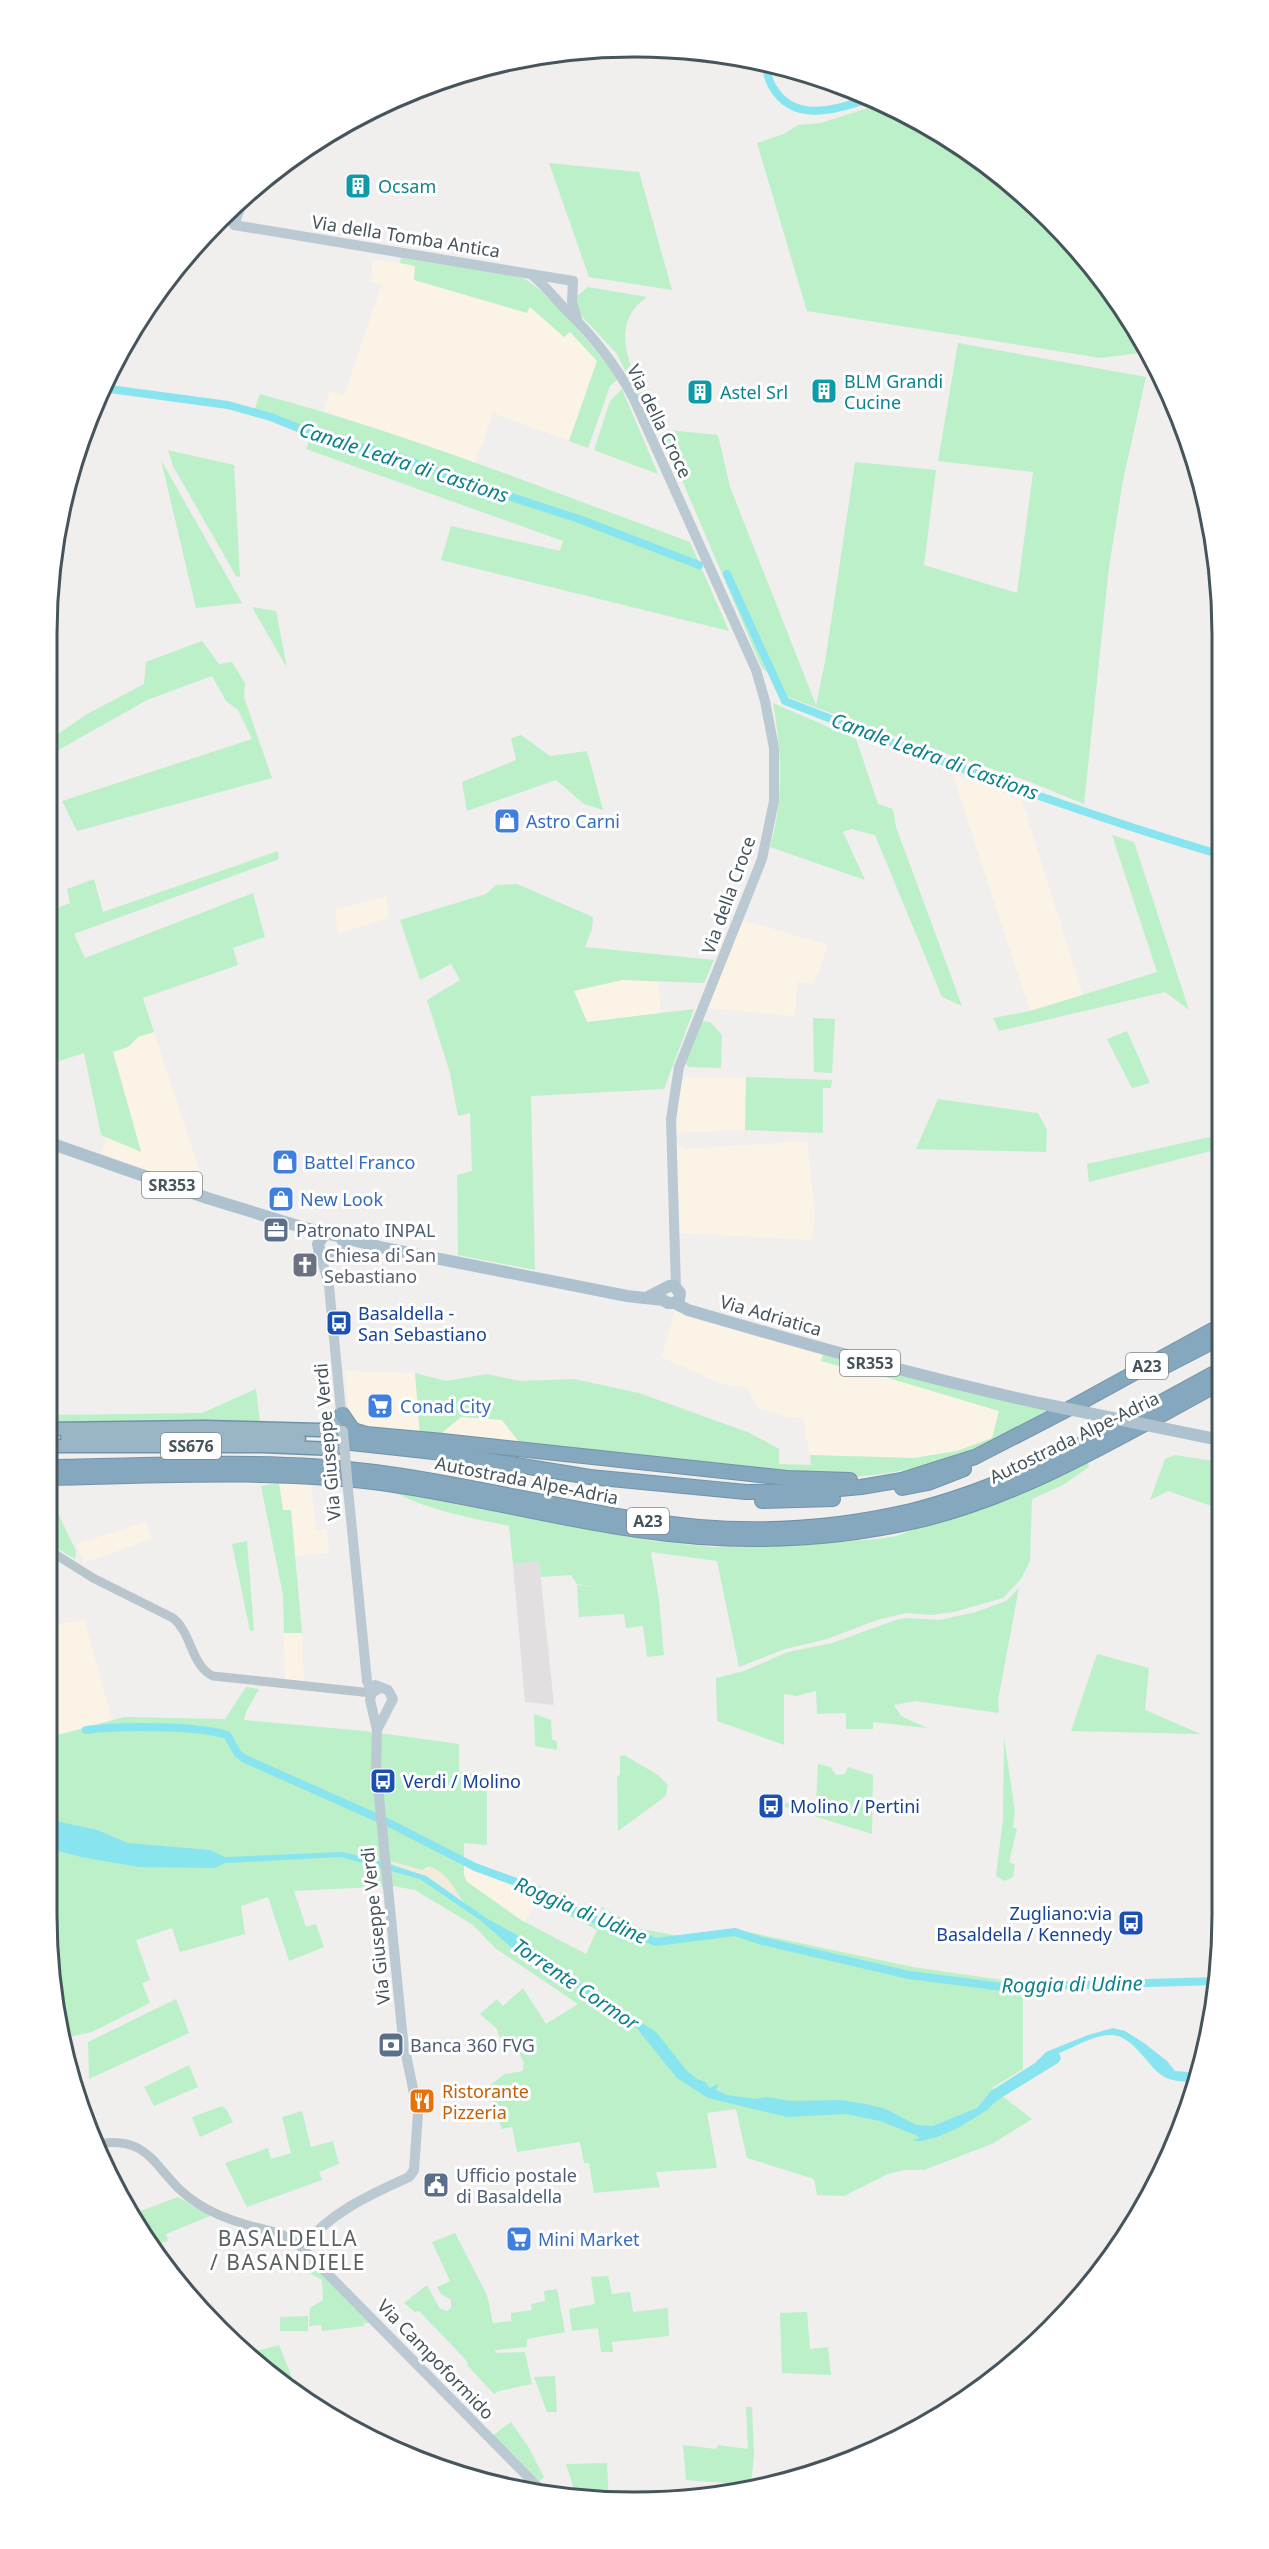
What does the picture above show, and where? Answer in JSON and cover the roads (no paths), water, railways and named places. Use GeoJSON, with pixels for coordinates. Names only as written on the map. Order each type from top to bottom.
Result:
{"type":"FeatureCollection","features":[{"type":"Feature","properties":{"kind":"highway","name":"A23"},"geometry":{"type":"LineString","coordinates":[[337,1441],[443,1453],[590,1477],[746,1492],[818,1491],[861,1487],[902,1480],[975,1456],[1074,1406],[1212,1330]]}},
{"type":"Feature","properties":{"kind":"highway","name":"A23"},"geometry":{"type":"LineString","coordinates":[[337,1441],[432,1460],[587,1484],[744,1501],[818,1501],[873,1494],[928,1483],[976,1465],[1212,1342]]}},
{"type":"Feature","properties":{"kind":"highway","name":"Autostrada Alpe-Adria"},"geometry":{"type":"LineString","coordinates":[[57,1467],[252,1465],[344,1469],[452,1484],[639,1520],[702,1527],[766,1529],[808,1527],[913,1510],[990,1486],[1045,1462],[1212,1374]]}},
{"type":"Feature","properties":{"kind":"highway","name":"Autostrada Alpe-Adria"},"geometry":{"type":"LineString","coordinates":[[57,1478],[278,1476],[334,1479],[454,1495],[600,1524],[675,1535],[771,1540],[811,1538],[917,1521],[995,1496],[1053,1471],[1212,1387]]}},
{"type":"Feature","properties":{"kind":"highway"},"geometry":{"type":"LineString","coordinates":[[57,1430],[204,1427],[320,1430],[333,1427],[342,1414]]}},
{"type":"Feature","properties":{"kind":"highway","name":"A23"},"geometry":{"type":"LineString","coordinates":[[342,1414],[352,1430],[366,1434],[788,1478],[844,1480],[929,1472]]}},
{"type":"Feature","properties":{"kind":"highway","name":"SS676"},"geometry":{"type":"LineString","coordinates":[[57,1437],[263,1437],[337,1441]]}},
{"type":"Feature","properties":{"kind":"highway","name":"SS676"},"geometry":{"type":"LineString","coordinates":[[57,1446],[263,1446],[337,1441]]}},
{"type":"Feature","properties":{"kind":"main road","name":"Via della Tomba Antica"},"geometry":{"type":"LineString","coordinates":[[237,215],[234,225],[573,281],[572,302],[577,319]]}},
{"type":"Feature","properties":{"kind":"main road","name":"Via della Croce"},"geometry":{"type":"LineString","coordinates":[[531,274],[547,287],[607,354],[633,397],[756,670],[774,748],[774,801],[762,859],[679,1067],[672,1099],[674,1268],[671,1293]]}},
{"type":"Feature","properties":{"kind":"main road","name":"Via Adriatica"},"geometry":{"type":"LineString","coordinates":[[57,1146],[207,1198],[298,1226],[384,1248],[645,1298],[671,1293],[704,1314],[889,1368],[1212,1438]]}},
{"type":"Feature","properties":{"kind":"main road","name":"Via Adriatica"},"geometry":{"type":"LineString","coordinates":[[298,1226],[319,1250]]}},
{"type":"Feature","properties":{"kind":"main road"},"geometry":{"type":"LineString","coordinates":[[319,1250],[321,1238],[335,1234],[344,1243],[341,1254]]}},
{"type":"Feature","properties":{"kind":"main road","name":"Via Adriatica"},"geometry":{"type":"LineString","coordinates":[[341,1254],[356,1247],[384,1248]]}},
{"type":"Feature","properties":{"kind":"main road","name":"SR353"},"geometry":{"type":"LineString","coordinates":[[319,1250],[329,1259],[341,1254]]}},
{"type":"Feature","properties":{"kind":"main road","name":"Via Giuseppe Verdi"},"geometry":{"type":"LineString","coordinates":[[319,1250],[329,1286],[342,1414],[337,1441],[348,1489],[366,1667],[373,1697]]}},
{"type":"Feature","properties":{"kind":"main road","name":"Via Giuseppe Verdi"},"geometry":{"type":"LineString","coordinates":[[329,1286],[333,1269],[341,1254]]}},
{"type":"Feature","properties":{"kind":"main road","name":"Via Giuseppe Verdi"},"geometry":{"type":"LineString","coordinates":[[302,2248],[311,2236],[343,2210],[409,2177],[414,2169],[418,2117],[403,2040],[375,1753],[377,1730],[371,1680],[366,1667]]}},
{"type":"Feature","properties":{"kind":"main road"},"geometry":{"type":"LineString","coordinates":[[386,1689],[392,1695],[392,1703],[387,1710],[379,1711],[373,1697],[386,1689]]}},
{"type":"Feature","properties":{"kind":"main road","name":"Via Giuseppe Verdi"},"geometry":{"type":"LineString","coordinates":[[377,1730],[387,1710]]}},
{"type":"Feature","properties":{"kind":"main road","name":"Via Campoformido"},"geometry":{"type":"LineString","coordinates":[[302,2248],[534,2483]]}},
{"type":"Feature","properties":{"kind":"street"},"geometry":{"type":"LineString","coordinates":[[57,1555],[93,1578],[173,1618],[180,1625],[201,1666],[213,1677],[349,1692],[373,1697]]}},
{"type":"Feature","properties":{"kind":"street"},"geometry":{"type":"LineString","coordinates":[[349,1692],[361,1689],[368,1682]]}},
{"type":"Feature","properties":{"kind":"street"},"geometry":{"type":"LineString","coordinates":[[105,2143],[124,2142],[137,2146],[146,2152],[172,2183],[195,2202],[224,2217],[285,2234],[302,2248]]}},
{"type":"Feature","properties":{"kind":"water","name":"Torrente Cormor"},"geometry":{"type":"Polygon","coordinates":[[[57,1821],[97,1830],[128,1843],[210,1850],[225,1857],[341,1852],[426,1876],[486,1918],[517,1935],[533,1953],[656,2032],[687,2071],[705,2082],[710,2088],[718,2084],[716,2090],[727,2095],[791,2101],[841,2100],[886,2109],[916,2125],[933,2126],[977,2108],[991,2091],[1035,2063],[1046,2052],[1088,2035],[1113,2028],[1125,2031],[1144,2043],[1167,2061],[1175,2071],[1190,2072],[1186,2082],[1168,2079],[1160,2074],[1127,2040],[1106,2035],[1092,2038],[1059,2053],[1061,2059],[1058,2063],[996,2101],[987,2110],[958,2128],[937,2137],[913,2141],[919,2138],[918,2136],[880,2121],[846,2114],[787,2117],[708,2098],[677,2078],[630,2020],[513,1949],[480,1920],[420,1879],[341,1857],[225,1863],[215,1868],[139,1867],[57,1851],[57,1821]]]}},
{"type":"Feature","properties":{"kind":"waterway"},"geometry":{"type":"LineString","coordinates":[[767,73],[772,86],[781,98],[792,106],[804,110],[831,109],[857,102]]}},
{"type":"Feature","properties":{"kind":"waterway","name":"Canale Ledra di Castions"},"geometry":{"type":"LineString","coordinates":[[112,389],[228,405],[271,417],[323,438],[396,456],[477,486],[579,519],[699,565]]}},
{"type":"Feature","properties":{"kind":"waterway","name":"Canale Ledra di Castions"},"geometry":{"type":"LineString","coordinates":[[727,574],[785,701],[1000,782],[1109,820],[1212,852]]}},
{"type":"Feature","properties":{"kind":"waterway","name":"Roggia di Udine"},"geometry":{"type":"LineString","coordinates":[[86,1730],[157,1727],[197,1729],[227,1735],[238,1754],[245,1759],[389,1823],[475,1867],[543,1892],[582,1915],[656,1942],[735,1932],[762,1941],[909,1975],[1003,1987],[1208,1981]]}},
{"type":"Feature","properties":{"kind":"place","name":"Ocsam"},"geometry":{"type":"Point","coordinates":[358,186]}},
{"type":"Feature","properties":{"kind":"place","name":"BLM Grandi Cucine"},"geometry":{"type":"Point","coordinates":[824,391]}},
{"type":"Feature","properties":{"kind":"place","name":"Astel Srl"},"geometry":{"type":"Point","coordinates":[700,392]}},
{"type":"Feature","properties":{"kind":"place","name":"Astro Carni"},"geometry":{"type":"Point","coordinates":[507,821]}},
{"type":"Feature","properties":{"kind":"place","name":"Battel Franco"},"geometry":{"type":"Point","coordinates":[285,1162]}},
{"type":"Feature","properties":{"kind":"place","name":"New Look"},"geometry":{"type":"Point","coordinates":[281,1199]}},
{"type":"Feature","properties":{"kind":"place","name":"Patronato INPAL"},"geometry":{"type":"Point","coordinates":[276,1230]}},
{"type":"Feature","properties":{"kind":"place","name":"Chiesa di San Sebastiano"},"geometry":{"type":"Point","coordinates":[305,1265]}},
{"type":"Feature","properties":{"kind":"place","name":"Basaldella - San Sebastiano"},"geometry":{"type":"Point","coordinates":[339,1323]}},
{"type":"Feature","properties":{"kind":"place","name":"Conad City"},"geometry":{"type":"Point","coordinates":[380,1406]}},
{"type":"Feature","properties":{"kind":"place","name":"Verdi / Molino"},"geometry":{"type":"Point","coordinates":[383,1781]}},
{"type":"Feature","properties":{"kind":"place","name":"Molino / Pertini"},"geometry":{"type":"Point","coordinates":[771,1806]}},
{"type":"Feature","properties":{"kind":"place","name":"Zugliano:via Basaldella / Kennedy"},"geometry":{"type":"Point","coordinates":[1131,1923]}},
{"type":"Feature","properties":{"kind":"place","name":"Banca 360 FVG"},"geometry":{"type":"Point","coordinates":[391,2045]}},
{"type":"Feature","properties":{"kind":"place","name":"Ristorante Pizzeria"},"geometry":{"type":"Point","coordinates":[422,2101]}},
{"type":"Feature","properties":{"kind":"place","name":"Ufficio postale di Basaldella"},"geometry":{"type":"Point","coordinates":[436,2185]}},
{"type":"Feature","properties":{"kind":"place","name":"Mini Market"},"geometry":{"type":"Point","coordinates":[519,2239]}},
{"type":"Feature","properties":{"kind":"district","name":"BASALDELLA / BASANDIELE"},"geometry":{"type":"Point","coordinates":[288,2250]}}]}
